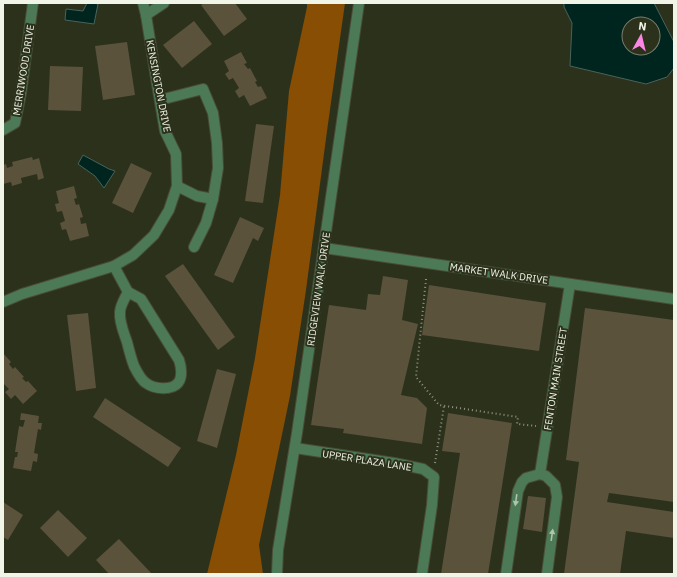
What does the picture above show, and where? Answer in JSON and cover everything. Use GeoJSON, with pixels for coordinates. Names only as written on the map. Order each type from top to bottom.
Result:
{"type":"FeatureCollection","features":[{"type":"Feature","properties":{"kind":"street","name":"MERRIWOOD DRIVE"},"geometry":{"type":"LineString","coordinates":[[3,130],[15,123],[21,93],[33,3]]}},
{"type":"Feature","properties":{"kind":"street","name":"KENSINGTON DRIVE"},"geometry":{"type":"LineString","coordinates":[[3,302],[22,294],[114,266],[134,255],[154,235],[169,210],[177,186],[176,154],[166,131],[143,3]]}},
{"type":"Feature","properties":{"kind":"street"},"geometry":{"type":"LineString","coordinates":[[146,15],[164,3]]}},
{"type":"Feature","properties":{"kind":"street","name":"RIDGEVIEW WALK DRIVE"},"geometry":{"type":"LineString","coordinates":[[277,574],[278,550],[295,448],[359,3]]}},
{"type":"Feature","properties":{"kind":"street"},"geometry":{"type":"LineString","coordinates":[[160,100],[203,89],[213,113],[218,143],[218,168],[213,199],[206,223],[194,247]]}},
{"type":"Feature","properties":{"kind":"street"},"geometry":{"type":"LineString","coordinates":[[177,186],[197,196],[213,199]]}},
{"type":"Feature","properties":{"kind":"street","name":"MARKET WALK DRIVE"},"geometry":{"type":"LineString","coordinates":[[324,248],[674,299]]}},
{"type":"Feature","properties":{"kind":"street"},"geometry":{"type":"LineString","coordinates":[[114,266],[128,292],[141,299],[180,360],[182,366],[181,377],[179,382],[175,385],[167,388],[157,388],[151,386],[145,382],[134,366],[121,320],[120,311],[128,292]]}},
{"type":"Feature","properties":{"kind":"street","name":"FENTON MAIN STREET"},"geometry":{"type":"LineString","coordinates":[[540,474],[570,284]]}},
{"type":"Feature","properties":{"kind":"street","name":"UPPER PLAZA LANE"},"geometry":{"type":"LineString","coordinates":[[295,448],[394,463],[423,470],[434,477],[432,505],[422,574]]}},
{"type":"Feature","properties":{"kind":"street"},"geometry":{"type":"LineString","coordinates":[[506,574],[518,491],[522,482],[526,478],[540,474],[546,476],[555,485],[557,496],[547,574]]}},
{"type":"Feature","properties":{"kind":"path"},"geometry":{"type":"LineString","coordinates":[[426,279],[416,377],[439,405],[518,417],[517,424],[536,426]]}},
{"type":"Feature","properties":{"kind":"path"},"geometry":{"type":"LineString","coordinates":[[434,464],[444,406]]}},
{"type":"Feature","properties":{"kind":"shaded area"},"geometry":{"type":"Polygon","coordinates":[[[307,3],[345,3],[290,396],[259,545],[263,574],[207,574],[236,455],[255,358],[280,195],[289,91],[307,3]]]}},
{"type":"Feature","properties":{"kind":"water"},"geometry":{"type":"Polygon","coordinates":[[[87,3],[98,4],[94,24],[65,20],[66,9],[83,11],[87,3]]]}},
{"type":"Feature","properties":{"kind":"water"},"geometry":{"type":"Polygon","coordinates":[[[564,3],[654,3],[661,16],[621,16],[621,56],[661,56],[661,17],[674,42],[674,68],[667,77],[646,84],[570,66],[572,23],[564,7],[564,3]]]}},
{"type":"Feature","properties":{"kind":"water"},"geometry":{"type":"Polygon","coordinates":[[[83,155],[115,171],[104,188],[95,176],[78,164],[83,155]]]}},
{"type":"Feature","properties":{"kind":"building"},"geometry":{"type":"Polygon","coordinates":[[[204,3],[235,3],[247,19],[224,36],[201,5],[204,3]]]}},
{"type":"Feature","properties":{"kind":"building"},"geometry":{"type":"Polygon","coordinates":[[[194,21],[212,44],[182,68],[163,45],[194,21]]]}},
{"type":"Feature","properties":{"kind":"building"},"geometry":{"type":"Polygon","coordinates":[[[127,42],[135,95],[103,100],[95,46],[127,42]]]}},
{"type":"Feature","properties":{"kind":"building"},"geometry":{"type":"Polygon","coordinates":[[[241,52],[247,63],[244,64],[248,69],[250,68],[257,81],[255,82],[258,87],[261,86],[267,98],[250,106],[244,95],[239,98],[235,91],[239,88],[233,78],[229,80],[225,74],[229,71],[224,61],[241,52]]]}},
{"type":"Feature","properties":{"kind":"building"},"geometry":{"type":"Polygon","coordinates":[[[50,66],[83,67],[81,111],[48,110],[50,66]]]}},
{"type":"Feature","properties":{"kind":"building"},"geometry":{"type":"Polygon","coordinates":[[[256,124],[274,126],[263,203],[245,201],[256,124]]]}},
{"type":"Feature","properties":{"kind":"building"},"geometry":{"type":"Polygon","coordinates":[[[32,157],[33,160],[39,158],[44,178],[38,180],[37,174],[21,178],[22,183],[12,186],[11,182],[3,184],[3,165],[6,164],[7,168],[13,166],[12,162],[32,157]]]}},
{"type":"Feature","properties":{"kind":"building"},"geometry":{"type":"Polygon","coordinates":[[[131,163],[152,173],[133,213],[112,203],[131,163]]]}},
{"type":"Feature","properties":{"kind":"building"},"geometry":{"type":"Polygon","coordinates":[[[74,186],[77,198],[74,199],[76,205],[79,204],[83,217],[80,218],[81,224],[86,223],[89,236],[70,241],[66,229],[62,230],[60,223],[65,221],[62,211],[57,212],[55,204],[59,203],[56,191],[74,186]]]}},
{"type":"Feature","properties":{"kind":"building"},"geometry":{"type":"Polygon","coordinates":[[[240,217],[264,228],[258,241],[253,238],[233,283],[214,275],[240,217]]]}},
{"type":"Feature","properties":{"kind":"building"},"geometry":{"type":"Polygon","coordinates":[[[183,264],[235,337],[218,350],[165,276],[183,264]]]}},
{"type":"Feature","properties":{"kind":"building"},"geometry":{"type":"Polygon","coordinates":[[[383,276],[408,280],[402,320],[418,324],[401,395],[417,398],[427,408],[422,444],[343,433],[344,429],[311,425],[329,305],[366,310],[368,294],[380,295],[383,276]]]}},
{"type":"Feature","properties":{"kind":"building"},"geometry":{"type":"Polygon","coordinates":[[[429,285],[546,303],[539,351],[422,335],[429,285]]]}},
{"type":"Feature","properties":{"kind":"building"},"geometry":{"type":"Polygon","coordinates":[[[585,308],[674,320],[674,502],[609,493],[607,502],[674,512],[674,538],[626,531],[620,574],[564,574],[579,462],[566,460],[585,308]]]}},
{"type":"Feature","properties":{"kind":"building"},"geometry":{"type":"Polygon","coordinates":[[[88,313],[96,388],[76,391],[67,315],[88,313]]]}},
{"type":"Feature","properties":{"kind":"building"},"geometry":{"type":"Polygon","coordinates":[[[3,353],[11,362],[9,364],[13,369],[15,367],[24,377],[22,378],[26,382],[28,381],[37,391],[23,404],[15,395],[11,399],[5,392],[9,389],[3,383],[3,353]]]}},
{"type":"Feature","properties":{"kind":"building"},"geometry":{"type":"Polygon","coordinates":[[[217,369],[236,374],[217,448],[197,441],[217,369]]]}},
{"type":"Feature","properties":{"kind":"building"},"geometry":{"type":"Polygon","coordinates":[[[105,398],[181,448],[168,467],[93,417],[105,398]]]}},
{"type":"Feature","properties":{"kind":"building"},"geometry":{"type":"Polygon","coordinates":[[[21,413],[39,416],[38,423],[42,423],[41,430],[38,429],[34,453],[38,454],[37,462],[33,461],[31,471],[13,468],[15,457],[17,457],[18,452],[15,452],[19,426],[23,427],[25,420],[20,420],[21,413]]]}},
{"type":"Feature","properties":{"kind":"building"},"geometry":{"type":"Polygon","coordinates":[[[448,413],[512,423],[488,574],[441,574],[460,453],[442,451],[448,413]]]}},
{"type":"Feature","properties":{"kind":"building"},"geometry":{"type":"Polygon","coordinates":[[[528,496],[546,498],[542,532],[523,529],[528,496]]]}},
{"type":"Feature","properties":{"kind":"building"},"geometry":{"type":"Polygon","coordinates":[[[3,502],[23,515],[8,540],[3,537],[3,502]]]}},
{"type":"Feature","properties":{"kind":"building"},"geometry":{"type":"Polygon","coordinates":[[[58,510],[87,538],[68,557],[40,528],[58,510]]]}},
{"type":"Feature","properties":{"kind":"building"},"geometry":{"type":"Polygon","coordinates":[[[119,539],[152,574],[109,574],[96,560],[119,539]]]}}]}
